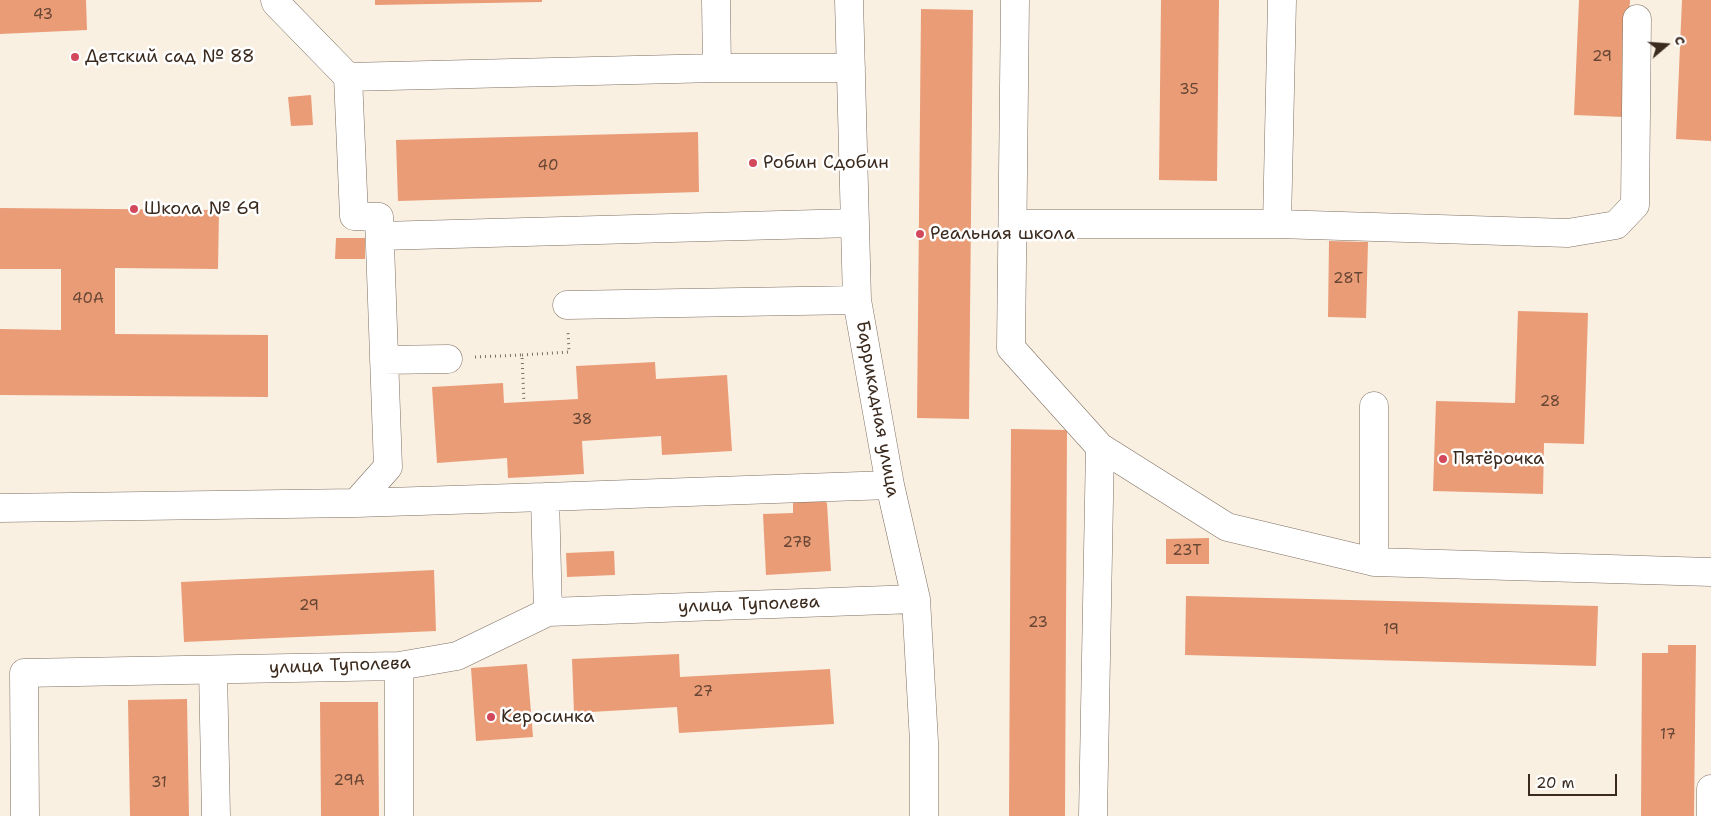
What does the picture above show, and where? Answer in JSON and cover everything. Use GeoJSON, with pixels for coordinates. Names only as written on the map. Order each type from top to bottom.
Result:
{"type":"FeatureCollection","features":[{"type":"Feature","properties":{"kind":"street"},"geometry":{"type":"LineString","coordinates":[[275,0],[276,4],[348,77],[354,216],[379,216],[388,467],[356,503]]}},
{"type":"Feature","properties":{"kind":"street"},"geometry":{"type":"LineString","coordinates":[[716,0],[717,68]]}},
{"type":"Feature","properties":{"kind":"street","name":"Баррикадная улица"},"geometry":{"type":"LineString","coordinates":[[849,0],[857,300],[890,485],[916,599],[924,742],[924,816]]}},
{"type":"Feature","properties":{"kind":"street"},"geometry":{"type":"LineString","coordinates":[[1015,0],[1011,348],[1100,447],[1226,527],[1374,562],[1711,572]]}},
{"type":"Feature","properties":{"kind":"street"},"geometry":{"type":"LineString","coordinates":[[1277,224],[1282,0]]}},
{"type":"Feature","properties":{"kind":"street"},"geometry":{"type":"LineString","coordinates":[[1013,224],[1277,224],[1568,233],[1616,225],[1635,205],[1637,19]]}},
{"type":"Feature","properties":{"kind":"street"},"geometry":{"type":"LineString","coordinates":[[348,77],[717,68],[851,68]]}},
{"type":"Feature","properties":{"kind":"street"},"geometry":{"type":"LineString","coordinates":[[380,236],[854,223]]}},
{"type":"Feature","properties":{"kind":"street"},"geometry":{"type":"LineString","coordinates":[[567,305],[857,300]]}},
{"type":"Feature","properties":{"kind":"street"},"geometry":{"type":"LineString","coordinates":[[384,360],[448,358]]}},
{"type":"Feature","properties":{"kind":"street"},"geometry":{"type":"LineString","coordinates":[[1374,406],[1374,562]]}},
{"type":"Feature","properties":{"kind":"street"},"geometry":{"type":"LineString","coordinates":[[1093,816],[1100,447]]}},
{"type":"Feature","properties":{"kind":"street"},"geometry":{"type":"LineString","coordinates":[[0,508],[356,503],[890,485]]}},
{"type":"Feature","properties":{"kind":"street"},"geometry":{"type":"LineString","coordinates":[[544,497],[548,612]]}},
{"type":"Feature","properties":{"kind":"street","name":"улица Туполева"},"geometry":{"type":"LineString","coordinates":[[26,816],[24,673],[399,666],[457,656],[548,612],[916,599]]}},
{"type":"Feature","properties":{"kind":"street"},"geometry":{"type":"LineString","coordinates":[[399,666],[399,816]]}},
{"type":"Feature","properties":{"kind":"street"},"geometry":{"type":"LineString","coordinates":[[213,670],[216,816]]}},
{"type":"Feature","properties":{"kind":"street"},"geometry":{"type":"LineString","coordinates":[[1711,789],[1711,816]]}},
{"type":"Feature","properties":{"kind":"path"},"geometry":{"type":"LineString","coordinates":[[448,358],[569,352],[567,305]]}},
{"type":"Feature","properties":{"kind":"path"},"geometry":{"type":"LineString","coordinates":[[522,355],[524,402]]}},
{"type":"Feature","properties":{"kind":"building"},"geometry":{"type":"Polygon","coordinates":[[[0,0],[86,0],[87,30],[0,34],[0,0]]]}},
{"type":"Feature","properties":{"kind":"building"},"geometry":{"type":"Polygon","coordinates":[[[375,0],[542,0],[542,2],[375,5],[375,0]]]}},
{"type":"Feature","properties":{"kind":"building"},"geometry":{"type":"Polygon","coordinates":[[[1161,0],[1219,0],[1217,181],[1159,180],[1161,0]]]}},
{"type":"Feature","properties":{"kind":"building"},"geometry":{"type":"Polygon","coordinates":[[[1579,0],[1630,0],[1624,117],[1574,115],[1579,0]]]}},
{"type":"Feature","properties":{"kind":"building"},"geometry":{"type":"Polygon","coordinates":[[[1682,0],[1711,0],[1711,141],[1676,139],[1682,0]]]}},
{"type":"Feature","properties":{"kind":"building"},"geometry":{"type":"Polygon","coordinates":[[[921,9],[973,10],[969,419],[917,418],[921,9]]]}},
{"type":"Feature","properties":{"kind":"building"},"geometry":{"type":"Polygon","coordinates":[[[311,95],[313,125],[291,126],[288,97],[311,95]]]}},
{"type":"Feature","properties":{"kind":"building"},"geometry":{"type":"Polygon","coordinates":[[[698,132],[699,192],[398,201],[396,140],[698,132]]]}},
{"type":"Feature","properties":{"kind":"building"},"geometry":{"type":"Polygon","coordinates":[[[0,208],[219,210],[218,269],[115,268],[115,334],[268,335],[268,397],[0,395],[0,329],[61,330],[61,269],[0,269],[0,208]]]}},
{"type":"Feature","properties":{"kind":"building"},"geometry":{"type":"Polygon","coordinates":[[[336,238],[365,238],[365,259],[335,259],[336,238]]]}},
{"type":"Feature","properties":{"kind":"building"},"geometry":{"type":"Polygon","coordinates":[[[1329,241],[1368,242],[1366,318],[1328,317],[1329,241]]]}},
{"type":"Feature","properties":{"kind":"building"},"geometry":{"type":"Polygon","coordinates":[[[1518,311],[1588,313],[1584,444],[1544,443],[1543,494],[1433,491],[1436,401],[1515,403],[1518,311]]]}},
{"type":"Feature","properties":{"kind":"building"},"geometry":{"type":"Polygon","coordinates":[[[655,362],[656,379],[727,375],[732,451],[662,455],[661,436],[582,441],[584,474],[508,478],[507,458],[437,463],[432,387],[503,383],[504,403],[578,399],[576,366],[655,362]]]}},
{"type":"Feature","properties":{"kind":"building"},"geometry":{"type":"Polygon","coordinates":[[[1011,429],[1067,430],[1065,816],[1009,816],[1011,429]]]}},
{"type":"Feature","properties":{"kind":"building"},"geometry":{"type":"Polygon","coordinates":[[[820,498],[827,503],[831,571],[766,575],[763,514],[793,513],[793,500],[820,498]]]}},
{"type":"Feature","properties":{"kind":"building"},"geometry":{"type":"Polygon","coordinates":[[[1209,538],[1209,564],[1166,564],[1166,539],[1209,538]]]}},
{"type":"Feature","properties":{"kind":"building"},"geometry":{"type":"Polygon","coordinates":[[[614,551],[615,575],[567,577],[566,553],[614,551]]]}},
{"type":"Feature","properties":{"kind":"building"},"geometry":{"type":"Polygon","coordinates":[[[434,570],[436,631],[184,642],[181,582],[434,570]]]}},
{"type":"Feature","properties":{"kind":"building"},"geometry":{"type":"Polygon","coordinates":[[[1186,596],[1598,606],[1596,666],[1185,655],[1186,596]]]}},
{"type":"Feature","properties":{"kind":"building"},"geometry":{"type":"Polygon","coordinates":[[[1668,645],[1696,645],[1694,816],[1641,816],[1642,653],[1668,653],[1668,645]]]}},
{"type":"Feature","properties":{"kind":"building"},"geometry":{"type":"Polygon","coordinates":[[[679,654],[680,677],[830,669],[834,724],[679,733],[677,707],[574,713],[572,659],[679,654]]]}},
{"type":"Feature","properties":{"kind":"building"},"geometry":{"type":"Polygon","coordinates":[[[527,664],[533,737],[476,741],[471,668],[527,664]]]}},
{"type":"Feature","properties":{"kind":"building"},"geometry":{"type":"Polygon","coordinates":[[[187,699],[189,816],[130,816],[128,700],[187,699]]]}},
{"type":"Feature","properties":{"kind":"building"},"geometry":{"type":"Polygon","coordinates":[[[320,702],[378,702],[379,816],[321,816],[320,702]]]}},
{"type":"Feature","properties":{"kind":"place","name":"Детский сад № 88"},"geometry":{"type":"Point","coordinates":[75,57]}},
{"type":"Feature","properties":{"kind":"place","name":"Робин Сдобин"},"geometry":{"type":"Point","coordinates":[753,163]}},
{"type":"Feature","properties":{"kind":"place","name":"Школа № 69"},"geometry":{"type":"Point","coordinates":[134,209]}},
{"type":"Feature","properties":{"kind":"place","name":"Реальная школа"},"geometry":{"type":"Point","coordinates":[920,234]}},
{"type":"Feature","properties":{"kind":"place","name":"Пятёрочка"},"geometry":{"type":"Point","coordinates":[1443,459]}},
{"type":"Feature","properties":{"kind":"place","name":"Керосинка"},"geometry":{"type":"Point","coordinates":[491,717]}}]}
